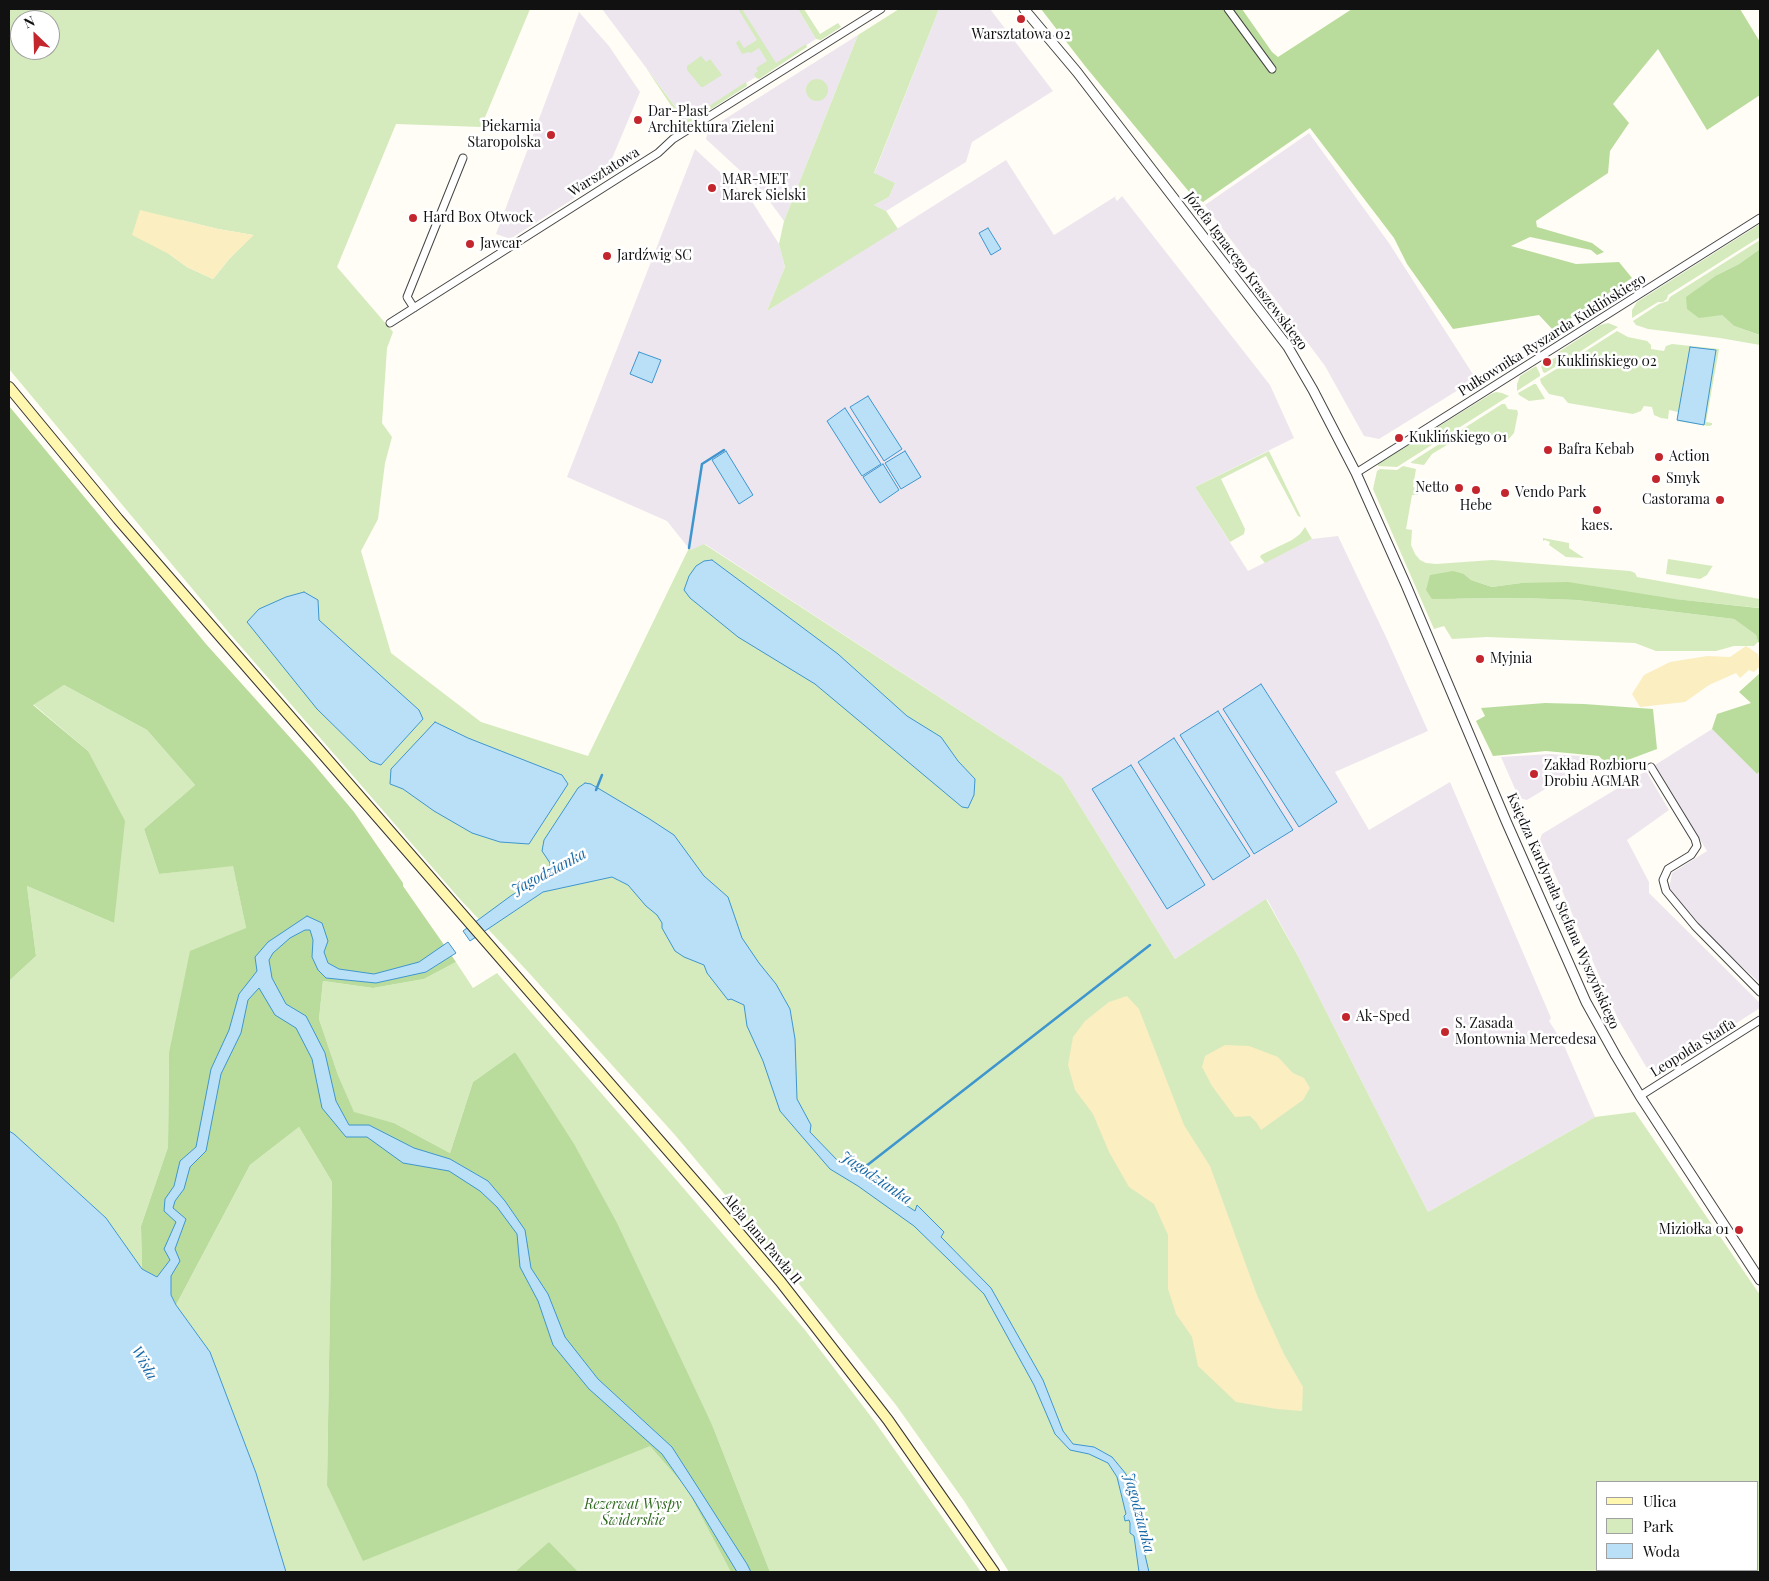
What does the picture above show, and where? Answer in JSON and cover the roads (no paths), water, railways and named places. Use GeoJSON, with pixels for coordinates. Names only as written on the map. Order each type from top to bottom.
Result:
{"type":"FeatureCollection","features":[{"type":"Feature","properties":{"kind":"main road","name":"Aleja Jana Pawła II"},"geometry":{"type":"LineString","coordinates":[[9,387],[118,519],[780,1281],[888,1420],[994,1572]]}},
{"type":"Feature","properties":{"kind":"street","name":"Warsztatowa"},"geometry":{"type":"LineString","coordinates":[[390,323],[880,9]]}},
{"type":"Feature","properties":{"kind":"street","name":"Józefa Ignacego Kraszewskiego"},"geometry":{"type":"LineString","coordinates":[[1026,9],[1077,72],[1288,347],[1313,390],[1356,473],[1406,585]]}},
{"type":"Feature","properties":{"kind":"street"},"geometry":{"type":"LineString","coordinates":[[1228,9],[1272,69]]}},
{"type":"Feature","properties":{"kind":"street"},"geometry":{"type":"LineString","coordinates":[[414,308],[408,297],[463,158]]}},
{"type":"Feature","properties":{"kind":"street","name":"Pułkownika Ryszarda Kuklińskiego"},"geometry":{"type":"LineString","coordinates":[[1356,473],[1760,218]]}},
{"type":"Feature","properties":{"kind":"street","name":"Księdza Kardynała Stefana Wyszyńskiego"},"geometry":{"type":"LineString","coordinates":[[1406,585],[1586,1002],[1640,1096],[1760,1280]]}},
{"type":"Feature","properties":{"kind":"street"},"geometry":{"type":"LineString","coordinates":[[1651,768],[1695,839],[1696,846],[1692,855],[1668,870],[1663,880],[1666,891],[1695,926],[1760,992]]}},
{"type":"Feature","properties":{"kind":"street","name":"Leopolda Staffa"},"geometry":{"type":"LineString","coordinates":[[1640,1096],[1760,1020]]}},
{"type":"Feature","properties":{"kind":"water"},"geometry":{"type":"Polygon","coordinates":[[[988,228],[1001,249],[991,255],[979,233],[988,228]]]}},
{"type":"Feature","properties":{"kind":"water"},"geometry":{"type":"Polygon","coordinates":[[[1690,347],[1716,350],[1704,425],[1677,420],[1690,347]]]}},
{"type":"Feature","properties":{"kind":"water"},"geometry":{"type":"Polygon","coordinates":[[[639,352],[661,360],[652,383],[630,374],[639,352]]]}},
{"type":"Feature","properties":{"kind":"water"},"geometry":{"type":"Polygon","coordinates":[[[868,396],[902,449],[884,461],[850,407],[868,396]]]}},
{"type":"Feature","properties":{"kind":"water"},"geometry":{"type":"Polygon","coordinates":[[[845,408],[881,464],[862,476],[827,421],[845,408]]]}},
{"type":"Feature","properties":{"kind":"water"},"geometry":{"type":"Polygon","coordinates":[[[726,451],[753,495],[739,504],[712,460],[726,451]]]}},
{"type":"Feature","properties":{"kind":"water"},"geometry":{"type":"Polygon","coordinates":[[[905,451],[921,477],[901,489],[885,463],[905,451]]]}},
{"type":"Feature","properties":{"kind":"water"},"geometry":{"type":"Polygon","coordinates":[[[883,464],[899,490],[880,503],[863,477],[883,464]]]}},
{"type":"Feature","properties":{"kind":"water"},"geometry":{"type":"Polygon","coordinates":[[[712,560],[838,654],[907,716],[941,737],[958,761],[975,779],[974,795],[968,808],[962,807],[815,684],[738,637],[690,598],[684,590],[689,576],[696,566],[704,561],[712,560]]]}},
{"type":"Feature","properties":{"kind":"water"},"geometry":{"type":"Polygon","coordinates":[[[304,592],[318,600],[319,620],[419,710],[423,719],[381,765],[370,761],[317,709],[247,622],[259,609],[286,597],[304,592]]]}},
{"type":"Feature","properties":{"kind":"water"},"geometry":{"type":"Polygon","coordinates":[[[1261,684],[1337,802],[1299,827],[1223,709],[1261,684]]]}},
{"type":"Feature","properties":{"kind":"water"},"geometry":{"type":"Polygon","coordinates":[[[1218,711],[1293,830],[1254,854],[1180,735],[1218,711]]]}},
{"type":"Feature","properties":{"kind":"water"},"geometry":{"type":"Polygon","coordinates":[[[435,722],[468,738],[562,775],[568,784],[529,844],[500,842],[472,833],[434,811],[403,789],[390,784],[391,769],[435,722]]]}},
{"type":"Feature","properties":{"kind":"water"},"geometry":{"type":"Polygon","coordinates":[[[1174,738],[1250,856],[1213,880],[1138,762],[1174,738]]]}},
{"type":"Feature","properties":{"kind":"water"},"geometry":{"type":"Polygon","coordinates":[[[1131,765],[1205,885],[1167,909],[1092,789],[1131,765]]]}},
{"type":"Feature","properties":{"kind":"water"},"geometry":{"type":"Polygon","coordinates":[[[585,783],[591,784],[674,835],[704,876],[728,897],[742,938],[776,984],[790,1009],[795,1039],[797,1099],[811,1125],[810,1132],[839,1162],[863,1169],[864,1178],[915,1211],[917,1205],[944,1232],[941,1237],[991,1288],[1043,1380],[1063,1431],[1073,1444],[1094,1447],[1112,1457],[1126,1474],[1149,1572],[1139,1572],[1134,1536],[1130,1533],[1129,1520],[1125,1521],[1124,1516],[1126,1514],[1117,1477],[1108,1463],[1089,1454],[1070,1450],[1055,1434],[1034,1385],[984,1294],[914,1226],[858,1186],[830,1169],[780,1111],[763,1061],[747,1026],[744,1005],[731,999],[728,1000],[707,973],[704,965],[675,951],[657,915],[646,906],[628,885],[612,877],[543,892],[470,941],[463,931],[512,895],[550,874],[550,863],[542,851],[544,840],[578,788],[585,783]]]}},
{"type":"Feature","properties":{"kind":"water","name":"Wisła"},"geometry":{"type":"Polygon","coordinates":[[[307,916],[322,923],[328,941],[324,952],[328,963],[339,969],[374,974],[419,962],[448,942],[456,953],[426,972],[376,983],[326,978],[318,970],[312,957],[313,940],[310,930],[305,930],[290,938],[273,953],[269,960],[272,978],[286,1004],[306,1016],[325,1053],[336,1101],[349,1125],[369,1125],[414,1148],[450,1159],[488,1181],[505,1201],[525,1230],[531,1268],[548,1294],[565,1337],[598,1379],[672,1447],[751,1572],[737,1572],[692,1497],[662,1454],[589,1389],[553,1345],[538,1301],[520,1267],[517,1234],[497,1207],[480,1191],[449,1171],[403,1163],[367,1137],[346,1137],[322,1108],[312,1059],[296,1028],[275,1015],[259,988],[248,1000],[241,1033],[221,1074],[206,1151],[190,1167],[184,1189],[175,1201],[173,1208],[186,1219],[175,1249],[180,1261],[171,1276],[171,1295],[176,1305],[210,1352],[256,1473],[286,1572],[9,1572],[9,1131],[106,1218],[142,1269],[157,1277],[170,1260],[164,1249],[176,1222],[164,1211],[165,1199],[174,1186],[180,1161],[196,1147],[211,1069],[229,1030],[239,994],[257,971],[255,957],[268,942],[307,916]]]}},
{"type":"Feature","properties":{"kind":"waterway"},"geometry":{"type":"LineString","coordinates":[[689,548],[702,464],[724,450]]}},
{"type":"Feature","properties":{"kind":"waterway"},"geometry":{"type":"LineString","coordinates":[[596,790],[602,775]]}},
{"type":"Feature","properties":{"kind":"waterway","name":"Jagodzianka"},"geometry":{"type":"LineString","coordinates":[[861,1170],[1150,945]]}},
{"type":"Feature","properties":{"kind":"place","name":"Warsztatowa 02"},"geometry":{"type":"Point","coordinates":[1021,19]}},
{"type":"Feature","properties":{"kind":"place","name":"Dar-Plast Architektura Zieleni"},"geometry":{"type":"Point","coordinates":[638,120]}},
{"type":"Feature","properties":{"kind":"place","name":"Piekarnia Staropolska"},"geometry":{"type":"Point","coordinates":[551,135]}},
{"type":"Feature","properties":{"kind":"place","name":"MAR-MET Marek Sielski"},"geometry":{"type":"Point","coordinates":[712,188]}},
{"type":"Feature","properties":{"kind":"place","name":"Hard Box Otwock"},"geometry":{"type":"Point","coordinates":[413,218]}},
{"type":"Feature","properties":{"kind":"place","name":"Jawcar"},"geometry":{"type":"Point","coordinates":[470,244]}},
{"type":"Feature","properties":{"kind":"place","name":"Jardźwig SC"},"geometry":{"type":"Point","coordinates":[607,256]}},
{"type":"Feature","properties":{"kind":"place","name":"Kuklińskiego 02"},"geometry":{"type":"Point","coordinates":[1547,362]}},
{"type":"Feature","properties":{"kind":"place","name":"Kuklińskiego 01"},"geometry":{"type":"Point","coordinates":[1399,438]}},
{"type":"Feature","properties":{"kind":"place","name":"Bafra Kebab"},"geometry":{"type":"Point","coordinates":[1548,450]}},
{"type":"Feature","properties":{"kind":"place","name":"Action"},"geometry":{"type":"Point","coordinates":[1659,457]}},
{"type":"Feature","properties":{"kind":"place","name":"Smyk"},"geometry":{"type":"Point","coordinates":[1656,479]}},
{"type":"Feature","properties":{"kind":"place","name":"Netto"},"geometry":{"type":"Point","coordinates":[1459,488]}},
{"type":"Feature","properties":{"kind":"place","name":"Hebe"},"geometry":{"type":"Point","coordinates":[1476,490]}},
{"type":"Feature","properties":{"kind":"place","name":"Vendo Park"},"geometry":{"type":"Point","coordinates":[1505,493]}},
{"type":"Feature","properties":{"kind":"place","name":"Castorama"},"geometry":{"type":"Point","coordinates":[1720,500]}},
{"type":"Feature","properties":{"kind":"place","name":"kaes."},"geometry":{"type":"Point","coordinates":[1597,510]}},
{"type":"Feature","properties":{"kind":"place","name":"Myjnia"},"geometry":{"type":"Point","coordinates":[1480,659]}},
{"type":"Feature","properties":{"kind":"place","name":"Zakład Rozbioru Drobiu AGMAR"},"geometry":{"type":"Point","coordinates":[1534,774]}},
{"type":"Feature","properties":{"kind":"place","name":"Ak-Sped"},"geometry":{"type":"Point","coordinates":[1346,1017]}},
{"type":"Feature","properties":{"kind":"place","name":"S. Zasada Montownia Mercedesa"},"geometry":{"type":"Point","coordinates":[1445,1032]}},
{"type":"Feature","properties":{"kind":"place","name":"Miziołka 01"},"geometry":{"type":"Point","coordinates":[1739,1230]}},
{"type":"Feature","properties":{"kind":"park label","name":"Rezerwat Wyspy Świderskie"},"geometry":{"type":"Point","coordinates":[633,1514]}}]}
